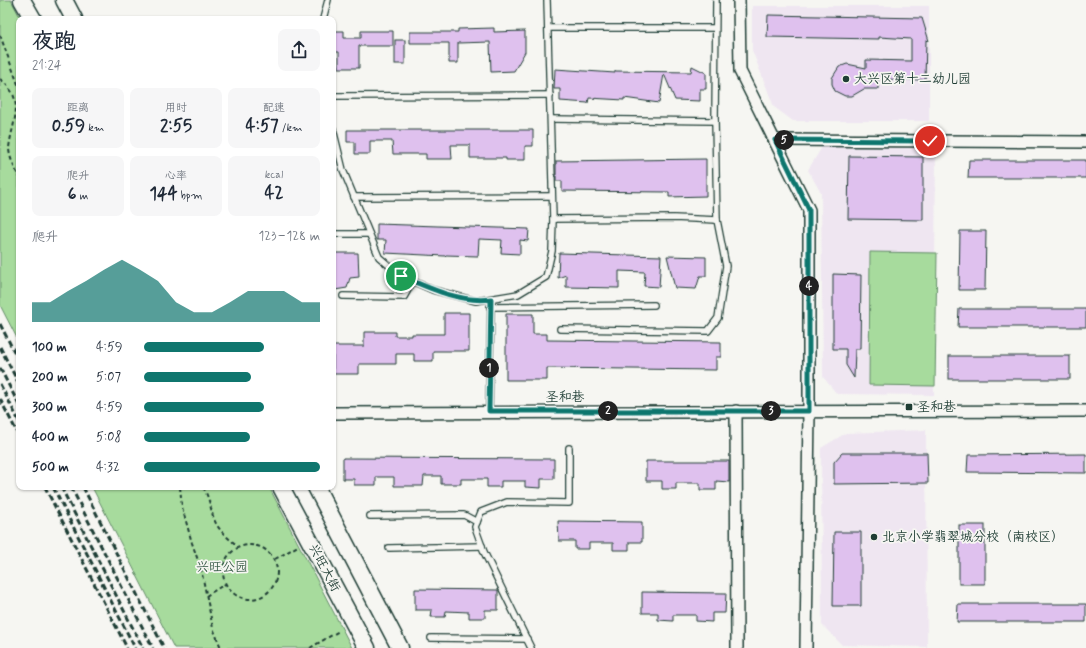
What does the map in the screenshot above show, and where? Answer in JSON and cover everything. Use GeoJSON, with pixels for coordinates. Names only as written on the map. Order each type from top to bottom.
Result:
{"type":"FeatureCollection","features":[{"type":"Feature","properties":{"kind":"main road"},"geometry":{"type":"LineString","coordinates":[[22,0],[30,16]]}},
{"type":"Feature","properties":{"kind":"main road"},"geometry":{"type":"LineString","coordinates":[[64,0],[72,16]]}},
{"type":"Feature","properties":{"kind":"main road","name":"兴旺大街"},"geometry":{"type":"LineString","coordinates":[[283,490],[367,648]]}},
{"type":"Feature","properties":{"kind":"main road"},"geometry":{"type":"LineString","coordinates":[[318,490],[400,648]]}},
{"type":"Feature","properties":{"kind":"street"},"geometry":{"type":"LineString","coordinates":[[739,0],[740,71],[809,210],[809,411],[806,648]]}},
{"type":"Feature","properties":{"kind":"street"},"geometry":{"type":"LineString","coordinates":[[775,140],[1086,142]]}},
{"type":"Feature","properties":{"kind":"street","name":"圣和巷"},"geometry":{"type":"LineString","coordinates":[[336,413],[489,411],[1086,411]]}},
{"type":"Feature","properties":{"kind":"street"},"geometry":{"type":"LineString","coordinates":[[736,411],[737,648]]}},
{"type":"Feature","properties":{"kind":"lane"},"geometry":{"type":"LineString","coordinates":[[325,16],[328,0]]}},
{"type":"Feature","properties":{"kind":"lane"},"geometry":{"type":"LineString","coordinates":[[336,141],[343,170],[379,256],[401,276],[433,290],[476,301],[518,294],[546,277],[552,250],[553,219],[549,28],[547,0]]}},
{"type":"Feature","properties":{"kind":"lane"},"geometry":{"type":"LineString","coordinates":[[560,329],[708,331],[718,318],[726,266],[717,220],[715,121],[716,0]]}},
{"type":"Feature","properties":{"kind":"lane"},"geometry":{"type":"LineString","coordinates":[[549,28],[715,28]]}},
{"type":"Feature","properties":{"kind":"lane"},"geometry":{"type":"LineString","coordinates":[[336,96],[550,95]]}},
{"type":"Feature","properties":{"kind":"lane"},"geometry":{"type":"LineString","coordinates":[[551,119],[715,121]]}},
{"type":"Feature","properties":{"kind":"lane"},"geometry":{"type":"LineString","coordinates":[[354,197],[552,196]]}},
{"type":"Feature","properties":{"kind":"lane"},"geometry":{"type":"LineString","coordinates":[[553,219],[674,218],[717,220]]}},
{"type":"Feature","properties":{"kind":"lane"},"geometry":{"type":"LineString","coordinates":[[336,234],[369,234]]}},
{"type":"Feature","properties":{"kind":"lane"},"geometry":{"type":"LineString","coordinates":[[343,296],[404,297],[413,281]]}},
{"type":"Feature","properties":{"kind":"lane"},"geometry":{"type":"LineString","coordinates":[[489,411],[491,299]]}},
{"type":"Feature","properties":{"kind":"lane"},"geometry":{"type":"LineString","coordinates":[[490,307],[654,305]]}},
{"type":"Feature","properties":{"kind":"lane"},"geometry":{"type":"LineString","coordinates":[[531,648],[482,546],[475,527],[481,512],[507,502],[570,503],[569,448]]}},
{"type":"Feature","properties":{"kind":"lane"},"geometry":{"type":"LineString","coordinates":[[370,516],[464,515],[477,522]]}},
{"type":"Feature","properties":{"kind":"lane"},"geometry":{"type":"LineString","coordinates":[[390,548],[482,546]]}},
{"type":"Feature","properties":{"kind":"lane"},"geometry":{"type":"LineString","coordinates":[[431,638],[527,638]]}},
{"type":"Feature","properties":{"kind":"path"},"geometry":{"type":"LineString","coordinates":[[0,35],[16,79]]}},
{"type":"Feature","properties":{"kind":"path"},"geometry":{"type":"LineString","coordinates":[[0,79],[8,85],[16,105],[16,118],[9,149],[16,169]]}},
{"type":"Feature","properties":{"kind":"path"},"geometry":{"type":"LineString","coordinates":[[180,490],[182,507],[201,569],[213,628],[221,648]]}},
{"type":"Feature","properties":{"kind":"path"},"geometry":{"type":"LineString","coordinates":[[205,490],[210,499],[213,518],[219,530],[239,547]]}},
{"type":"Feature","properties":{"kind":"path"},"geometry":{"type":"LineString","coordinates":[[248,544],[258,545],[266,549],[275,559],[278,573],[276,582],[271,590],[264,596],[256,599],[246,599],[238,596],[226,584],[223,567],[232,551],[239,547],[248,544]]}},
{"type":"Feature","properties":{"kind":"path"},"geometry":{"type":"LineString","coordinates":[[275,559],[300,546]]}},
{"type":"Feature","properties":{"kind":"path"},"geometry":{"type":"LineString","coordinates":[[206,596],[226,584]]}},
{"type":"Feature","properties":{"kind":"path"},"geometry":{"type":"LineString","coordinates":[[310,648],[339,632]]}},
{"type":"Feature","properties":{"kind":"shaded area","name":"大兴区第十二幼儿园"},"geometry":{"type":"Polygon","coordinates":[[[752,6],[929,6],[929,121],[793,121],[774,107],[752,50],[752,6]]]}},
{"type":"Feature","properties":{"kind":"shaded area"},"geometry":{"type":"Polygon","coordinates":[[[822,147],[936,148],[934,395],[837,394],[823,377],[821,193],[808,170],[822,147]]]}},
{"type":"Feature","properties":{"kind":"shaded area","name":"北京小学翡翠城分校（南校区）"},"geometry":{"type":"Polygon","coordinates":[[[926,430],[927,647],[842,645],[822,625],[821,448],[846,433],[926,430]]]}},
{"type":"Feature","properties":{"kind":"green space"},"geometry":{"type":"Polygon","coordinates":[[[0,0],[11,0],[19,16],[16,16],[16,336],[0,305],[0,0]]]}},
{"type":"Feature","properties":{"kind":"green space"},"geometry":{"type":"Polygon","coordinates":[[[870,252],[937,253],[935,386],[869,385],[870,252]]]}},
{"type":"Feature","properties":{"kind":"green space","name":"兴旺公园"},"geometry":{"type":"Polygon","coordinates":[[[94,490],[271,490],[352,648],[174,648],[94,490]]]}},
{"type":"Feature","properties":{"kind":"building"},"geometry":{"type":"Polygon","coordinates":[[[768,15],[922,18],[929,41],[926,40],[925,80],[878,79],[878,89],[864,89],[852,96],[845,96],[835,91],[832,84],[832,78],[839,67],[847,64],[866,68],[866,60],[911,61],[911,39],[879,37],[879,39],[767,37],[768,15]]]}},
{"type":"Feature","properties":{"kind":"building"},"geometry":{"type":"Polygon","coordinates":[[[494,28],[494,32],[525,31],[525,52],[514,71],[491,72],[490,42],[458,43],[458,63],[449,63],[449,43],[410,43],[410,32],[458,32],[458,29],[494,28]]]}},
{"type":"Feature","properties":{"kind":"building"},"geometry":{"type":"Polygon","coordinates":[[[336,31],[344,31],[344,38],[361,38],[361,31],[393,31],[393,46],[359,46],[359,68],[339,68],[339,52],[336,52],[336,31]]]}},
{"type":"Feature","properties":{"kind":"building"},"geometry":{"type":"Polygon","coordinates":[[[395,40],[405,40],[405,64],[395,64],[395,40]]]}},
{"type":"Feature","properties":{"kind":"building"},"geometry":{"type":"Polygon","coordinates":[[[692,66],[706,73],[706,89],[700,89],[700,101],[675,100],[664,74],[659,103],[624,98],[624,100],[589,98],[588,103],[560,101],[560,89],[554,89],[555,69],[615,73],[615,71],[691,72],[692,66]]]}},
{"type":"Feature","properties":{"kind":"building"},"geometry":{"type":"Polygon","coordinates":[[[347,130],[533,130],[533,146],[525,146],[525,160],[506,160],[506,158],[470,158],[470,145],[451,145],[452,159],[426,159],[426,154],[393,154],[392,141],[370,141],[370,154],[355,154],[355,142],[347,142],[347,130]]]}},
{"type":"Feature","properties":{"kind":"building"},"geometry":{"type":"Polygon","coordinates":[[[849,156],[923,157],[923,220],[848,219],[849,156]]]}},
{"type":"Feature","properties":{"kind":"building"},"geometry":{"type":"Polygon","coordinates":[[[706,159],[706,196],[669,197],[669,192],[562,191],[562,181],[556,181],[556,161],[706,159]]]}},
{"type":"Feature","properties":{"kind":"building"},"geometry":{"type":"Polygon","coordinates":[[[969,160],[1086,160],[1086,178],[968,178],[969,160]]]}},
{"type":"Feature","properties":{"kind":"building"},"geometry":{"type":"Polygon","coordinates":[[[377,224],[529,229],[528,241],[520,240],[520,254],[501,253],[502,240],[479,239],[478,256],[445,256],[385,253],[386,240],[377,240],[377,224]]]}},
{"type":"Feature","properties":{"kind":"building"},"geometry":{"type":"Polygon","coordinates":[[[960,231],[986,231],[985,290],[959,290],[960,231]]]}},
{"type":"Feature","properties":{"kind":"building"},"geometry":{"type":"Polygon","coordinates":[[[336,253],[358,253],[359,277],[350,278],[347,288],[336,290],[336,253]]]}},
{"type":"Feature","properties":{"kind":"building"},"geometry":{"type":"Polygon","coordinates":[[[559,253],[661,256],[659,287],[644,286],[645,272],[619,271],[619,288],[566,287],[566,275],[558,278],[559,253]]]}},
{"type":"Feature","properties":{"kind":"building"},"geometry":{"type":"Polygon","coordinates":[[[667,256],[706,257],[706,276],[700,276],[696,289],[675,288],[667,256]]]}},
{"type":"Feature","properties":{"kind":"building"},"geometry":{"type":"Polygon","coordinates":[[[833,274],[861,275],[860,349],[855,349],[854,378],[846,365],[846,349],[833,349],[833,274]]]}},
{"type":"Feature","properties":{"kind":"building"},"geometry":{"type":"Polygon","coordinates":[[[959,309],[1086,309],[1086,327],[958,327],[959,309]]]}},
{"type":"Feature","properties":{"kind":"building"},"geometry":{"type":"Polygon","coordinates":[[[444,313],[469,313],[469,351],[433,351],[433,361],[414,361],[414,354],[396,354],[396,364],[359,364],[359,374],[336,374],[336,346],[364,346],[364,332],[395,332],[395,336],[412,336],[412,334],[444,334],[444,313]]]}},
{"type":"Feature","properties":{"kind":"building"},"geometry":{"type":"Polygon","coordinates":[[[506,314],[533,314],[533,334],[547,334],[547,340],[721,342],[721,357],[716,357],[716,370],[547,368],[547,380],[506,380],[506,314]]]}},
{"type":"Feature","properties":{"kind":"building"},"geometry":{"type":"Polygon","coordinates":[[[949,356],[1070,356],[1070,379],[949,379],[949,356]]]}},
{"type":"Feature","properties":{"kind":"building"},"geometry":{"type":"Polygon","coordinates":[[[842,453],[927,453],[928,483],[834,484],[834,462],[842,453]]]}},
{"type":"Feature","properties":{"kind":"building"},"geometry":{"type":"Polygon","coordinates":[[[1086,454],[1086,473],[967,472],[968,455],[1086,454]]]}},
{"type":"Feature","properties":{"kind":"building"},"geometry":{"type":"Polygon","coordinates":[[[343,458],[554,459],[554,479],[541,479],[541,488],[525,487],[525,481],[501,481],[501,487],[487,487],[487,479],[461,479],[461,484],[441,484],[441,476],[424,476],[423,486],[394,486],[394,477],[376,477],[376,485],[354,485],[354,479],[343,479],[343,458]]]}},
{"type":"Feature","properties":{"kind":"building"},"geometry":{"type":"Polygon","coordinates":[[[646,461],[729,461],[729,482],[716,481],[716,490],[700,490],[700,483],[676,483],[676,489],[662,489],[662,481],[646,481],[646,461]]]}},
{"type":"Feature","properties":{"kind":"building"},"geometry":{"type":"Polygon","coordinates":[[[558,521],[642,522],[642,542],[629,542],[629,550],[613,550],[613,543],[589,543],[589,549],[575,549],[575,541],[559,541],[558,521]]]}},
{"type":"Feature","properties":{"kind":"building"},"geometry":{"type":"Polygon","coordinates":[[[959,525],[985,525],[985,584],[959,584],[959,525]]]}},
{"type":"Feature","properties":{"kind":"building"},"geometry":{"type":"Polygon","coordinates":[[[834,532],[861,532],[861,606],[833,606],[834,532]]]}},
{"type":"Feature","properties":{"kind":"building"},"geometry":{"type":"Polygon","coordinates":[[[415,589],[498,590],[498,610],[485,610],[485,618],[469,618],[469,612],[446,611],[445,617],[431,617],[432,610],[415,610],[415,589]]]}},
{"type":"Feature","properties":{"kind":"building"},"geometry":{"type":"Polygon","coordinates":[[[642,592],[726,593],[725,613],[712,613],[712,622],[696,621],[696,615],[673,615],[673,621],[658,620],[658,613],[642,613],[642,592]]]}},
{"type":"Feature","properties":{"kind":"building"},"geometry":{"type":"Polygon","coordinates":[[[958,604],[1086,604],[1086,622],[957,622],[958,604]]]}},
{"type":"Feature","properties":{"kind":"railway"},"geometry":{"type":"LineString","coordinates":[[0,324],[16,355]]}},
{"type":"Feature","properties":{"kind":"railway"},"geometry":{"type":"LineString","coordinates":[[0,347],[16,378]]}},
{"type":"Feature","properties":{"kind":"railway"},"geometry":{"type":"LineString","coordinates":[[0,368],[16,399]]}},
{"type":"Feature","properties":{"kind":"railway"},"geometry":{"type":"LineString","coordinates":[[0,384],[16,415]]}},
{"type":"Feature","properties":{"kind":"railway"},"geometry":{"type":"LineString","coordinates":[[0,399],[16,430]]}},
{"type":"Feature","properties":{"kind":"railway"},"geometry":{"type":"LineString","coordinates":[[47,490],[127,648]]}},
{"type":"Feature","properties":{"kind":"railway"},"geometry":{"type":"LineString","coordinates":[[55,490],[135,648]]}},
{"type":"Feature","properties":{"kind":"railway"},"geometry":{"type":"LineString","coordinates":[[63,490],[143,648]]}},
{"type":"Feature","properties":{"kind":"railway"},"geometry":{"type":"LineString","coordinates":[[73,490],[153,648]]}},
{"type":"Feature","properties":{"kind":"railway"},"geometry":{"type":"LineString","coordinates":[[85,490],[164,648]]}},
{"type":"Feature","properties":{"kind":"place","name":"大兴区第十二幼儿园"},"geometry":{"type":"Point","coordinates":[846,79]}},
{"type":"Feature","properties":{"kind":"place","name":"圣和巷"},"geometry":{"type":"Point","coordinates":[909,407]}},
{"type":"Feature","properties":{"kind":"place","name":"北京小学翡翠城分校（南校区）"},"geometry":{"type":"Point","coordinates":[874,537]}},
{"type":"Feature","properties":{"kind":"route"},"geometry":{"type":"LineString","coordinates":[[401,276],[433,290],[476,301],[491,299],[489,411],[809,411],[809,210],[775,140],[930,141]]}}]}
